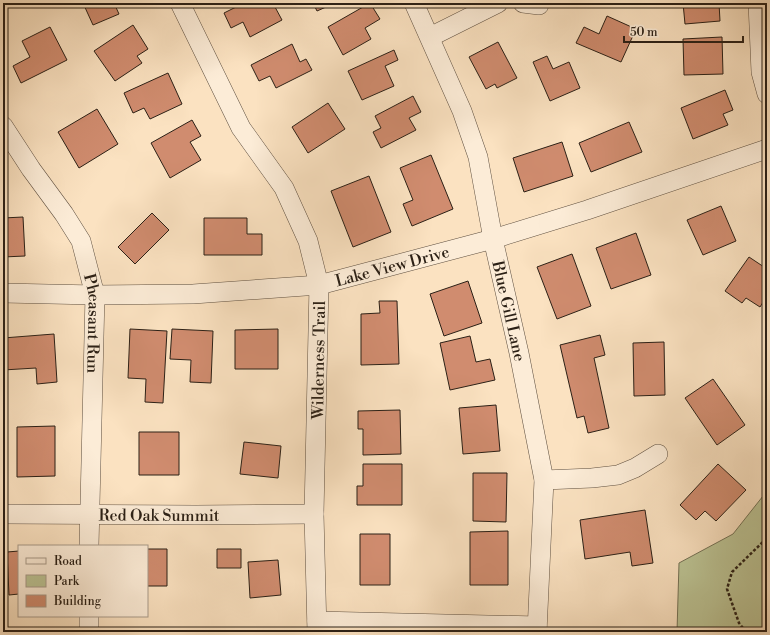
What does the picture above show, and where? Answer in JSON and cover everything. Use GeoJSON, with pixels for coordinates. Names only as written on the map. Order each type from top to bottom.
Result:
{"type":"FeatureCollection","features":[{"type":"Feature","properties":{"kind":"street","name":"Wilderness Trail"},"geometry":{"type":"LineString","coordinates":[[180,3],[241,128],[284,188],[308,241],[319,285],[314,514],[317,627]]}},
{"type":"Feature","properties":{"kind":"street","name":"Blue Gill Lane"},"geometry":{"type":"LineString","coordinates":[[414,3],[462,111],[478,157],[493,239],[519,353],[544,480],[537,629]]}},
{"type":"Feature","properties":{"kind":"street"},"geometry":{"type":"LineString","coordinates":[[430,37],[498,3]]}},
{"type":"Feature","properties":{"kind":"street"},"geometry":{"type":"LineString","coordinates":[[758,3],[761,72],[767,94]]}},
{"type":"Feature","properties":{"kind":"street","name":"Pheasant Run"},"geometry":{"type":"LineString","coordinates":[[3,126],[81,240],[95,295],[89,545]]}},
{"type":"Feature","properties":{"kind":"street","name":"Lake View Drive"},"geometry":{"type":"LineString","coordinates":[[3,293],[95,295],[193,294],[319,285],[493,239],[587,210],[767,149]]}},
{"type":"Feature","properties":{"kind":"street"},"geometry":{"type":"LineString","coordinates":[[544,480],[592,478],[618,475],[635,468],[658,454]]}},
{"type":"Feature","properties":{"kind":"street","name":"Red Oak Summit"},"geometry":{"type":"LineString","coordinates":[[3,514],[314,514]]}},
{"type":"Feature","properties":{"kind":"street"},"geometry":{"type":"LineString","coordinates":[[89,617],[89,632]]}},
{"type":"Feature","properties":{"kind":"street"},"geometry":{"type":"LineString","coordinates":[[317,627],[537,629]]}},
{"type":"Feature","properties":{"kind":"path"},"geometry":{"type":"LineString","coordinates":[[746,632],[740,623],[727,589],[732,572],[767,538]]}},
{"type":"Feature","properties":{"kind":"green space"},"geometry":{"type":"Polygon","coordinates":[[[767,491],[767,632],[677,632],[679,563],[733,534],[767,491]]]}},
{"type":"Feature","properties":{"kind":"building"},"geometry":{"type":"Polygon","coordinates":[[[83,3],[114,3],[119,14],[93,25],[83,3]]]}},
{"type":"Feature","properties":{"kind":"building"},"geometry":{"type":"Polygon","coordinates":[[[244,3],[280,3],[281,4],[275,7],[282,20],[250,37],[243,22],[231,28],[224,13],[244,3]]]}},
{"type":"Feature","properties":{"kind":"building"},"geometry":{"type":"Polygon","coordinates":[[[313,3],[335,3],[317,11],[313,3]]]}},
{"type":"Feature","properties":{"kind":"building"},"geometry":{"type":"Polygon","coordinates":[[[370,3],[380,19],[365,28],[371,39],[343,55],[328,27],[370,3]]]}},
{"type":"Feature","properties":{"kind":"building"},"geometry":{"type":"Polygon","coordinates":[[[683,3],[719,3],[720,21],[685,24],[683,3]]]}},
{"type":"Feature","properties":{"kind":"building"},"geometry":{"type":"Polygon","coordinates":[[[607,16],[636,29],[621,62],[576,43],[584,27],[599,34],[607,16]]]}},
{"type":"Feature","properties":{"kind":"building"},"geometry":{"type":"Polygon","coordinates":[[[133,25],[148,49],[137,56],[142,63],[115,81],[94,51],[133,25]]]}},
{"type":"Feature","properties":{"kind":"building"},"geometry":{"type":"Polygon","coordinates":[[[50,27],[67,60],[21,83],[13,66],[30,57],[22,41],[50,27]]]}},
{"type":"Feature","properties":{"kind":"building"},"geometry":{"type":"Polygon","coordinates":[[[722,37],[723,74],[684,75],[683,39],[722,37]]]}},
{"type":"Feature","properties":{"kind":"building"},"geometry":{"type":"Polygon","coordinates":[[[498,42],[517,78],[497,88],[495,84],[486,89],[469,57],[498,42]]]}},
{"type":"Feature","properties":{"kind":"building"},"geometry":{"type":"Polygon","coordinates":[[[292,44],[300,62],[306,59],[312,70],[276,88],[270,76],[259,81],[251,65],[292,44]]]}},
{"type":"Feature","properties":{"kind":"building"},"geometry":{"type":"Polygon","coordinates":[[[394,50],[398,60],[385,66],[394,86],[362,100],[348,71],[394,50]]]}},
{"type":"Feature","properties":{"kind":"building"},"geometry":{"type":"Polygon","coordinates":[[[547,56],[553,69],[569,62],[580,88],[550,101],[533,62],[547,56]]]}},
{"type":"Feature","properties":{"kind":"building"},"geometry":{"type":"Polygon","coordinates":[[[168,73],[182,104],[150,119],[144,108],[133,113],[124,93],[168,73]]]}},
{"type":"Feature","properties":{"kind":"building"},"geometry":{"type":"Polygon","coordinates":[[[725,90],[733,110],[723,114],[728,125],[693,139],[681,108],[725,90]]]}},
{"type":"Feature","properties":{"kind":"building"},"geometry":{"type":"Polygon","coordinates":[[[413,96],[421,112],[409,118],[416,130],[381,148],[373,132],[381,128],[375,116],[413,96]]]}},
{"type":"Feature","properties":{"kind":"building"},"geometry":{"type":"Polygon","coordinates":[[[328,103],[345,129],[308,153],[292,127],[328,103]]]}},
{"type":"Feature","properties":{"kind":"building"},"geometry":{"type":"Polygon","coordinates":[[[97,109],[118,144],[79,168],[58,132],[97,109]]]}},
{"type":"Feature","properties":{"kind":"building"},"geometry":{"type":"Polygon","coordinates":[[[192,120],[201,136],[190,142],[201,160],[170,178],[151,143],[192,120]]]}},
{"type":"Feature","properties":{"kind":"building"},"geometry":{"type":"Polygon","coordinates":[[[629,122],[642,152],[591,172],[579,143],[629,122]]]}},
{"type":"Feature","properties":{"kind":"building"},"geometry":{"type":"Polygon","coordinates":[[[562,142],[573,176],[524,192],[513,158],[562,142]]]}},
{"type":"Feature","properties":{"kind":"building"},"geometry":{"type":"Polygon","coordinates":[[[431,155],[453,209],[412,226],[403,204],[413,200],[400,168],[431,155]]]}},
{"type":"Feature","properties":{"kind":"building"},"geometry":{"type":"Polygon","coordinates":[[[369,176],[391,232],[353,247],[331,191],[369,176]]]}},
{"type":"Feature","properties":{"kind":"building"},"geometry":{"type":"Polygon","coordinates":[[[721,206],[736,241],[703,255],[687,220],[721,206]]]}},
{"type":"Feature","properties":{"kind":"building"},"geometry":{"type":"Polygon","coordinates":[[[152,213],[169,230],[135,264],[118,247],[152,213]]]}},
{"type":"Feature","properties":{"kind":"building"},"geometry":{"type":"Polygon","coordinates":[[[23,217],[25,256],[3,257],[3,218],[23,217]]]}},
{"type":"Feature","properties":{"kind":"building"},"geometry":{"type":"Polygon","coordinates":[[[204,218],[247,218],[247,234],[262,234],[262,255],[204,255],[204,218]]]}},
{"type":"Feature","properties":{"kind":"building"},"geometry":{"type":"Polygon","coordinates":[[[636,233],[651,275],[611,289],[596,248],[636,233]]]}},
{"type":"Feature","properties":{"kind":"building"},"geometry":{"type":"Polygon","coordinates":[[[572,254],[591,306],[557,319],[537,267],[572,254]]]}},
{"type":"Feature","properties":{"kind":"building"},"geometry":{"type":"Polygon","coordinates":[[[749,257],[767,269],[767,296],[760,307],[746,298],[742,303],[725,291],[749,257]]]}},
{"type":"Feature","properties":{"kind":"building"},"geometry":{"type":"Polygon","coordinates":[[[468,281],[482,323],[444,336],[430,294],[468,281]]]}},
{"type":"Feature","properties":{"kind":"building"},"geometry":{"type":"Polygon","coordinates":[[[379,301],[397,301],[399,364],[361,365],[361,314],[380,313],[379,301]]]}},
{"type":"Feature","properties":{"kind":"building"},"geometry":{"type":"Polygon","coordinates":[[[130,329],[167,331],[163,403],[145,402],[146,379],[128,378],[130,329]]]}},
{"type":"Feature","properties":{"kind":"building"},"geometry":{"type":"Polygon","coordinates":[[[172,329],[213,331],[211,383],[190,382],[191,360],[170,359],[172,329]]]}},
{"type":"Feature","properties":{"kind":"building"},"geometry":{"type":"Polygon","coordinates":[[[278,329],[278,369],[235,369],[235,330],[278,329]]]}},
{"type":"Feature","properties":{"kind":"building"},"geometry":{"type":"Polygon","coordinates":[[[54,334],[57,382],[37,384],[36,368],[3,370],[3,338],[54,334]]]}},
{"type":"Feature","properties":{"kind":"building"},"geometry":{"type":"Polygon","coordinates":[[[600,335],[605,355],[594,358],[609,428],[588,433],[584,416],[577,418],[560,345],[600,335]]]}},
{"type":"Feature","properties":{"kind":"building"},"geometry":{"type":"Polygon","coordinates":[[[470,336],[476,362],[490,359],[495,380],[450,390],[440,343],[470,336]]]}},
{"type":"Feature","properties":{"kind":"building"},"geometry":{"type":"Polygon","coordinates":[[[664,342],[665,395],[634,396],[633,343],[664,342]]]}},
{"type":"Feature","properties":{"kind":"building"},"geometry":{"type":"Polygon","coordinates":[[[713,379],[745,425],[717,445],[685,398],[713,379]]]}},
{"type":"Feature","properties":{"kind":"building"},"geometry":{"type":"Polygon","coordinates":[[[496,405],[500,451],[463,454],[459,408],[496,405]]]}},
{"type":"Feature","properties":{"kind":"building"},"geometry":{"type":"Polygon","coordinates":[[[400,410],[401,454],[363,455],[363,429],[358,429],[358,411],[400,410]]]}},
{"type":"Feature","properties":{"kind":"building"},"geometry":{"type":"Polygon","coordinates":[[[55,426],[55,476],[17,477],[17,427],[55,426]]]}},
{"type":"Feature","properties":{"kind":"building"},"geometry":{"type":"Polygon","coordinates":[[[139,432],[179,432],[179,475],[139,475],[139,432]]]}},
{"type":"Feature","properties":{"kind":"building"},"geometry":{"type":"Polygon","coordinates":[[[244,442],[281,446],[278,478],[240,474],[244,442]]]}},
{"type":"Feature","properties":{"kind":"building"},"geometry":{"type":"Polygon","coordinates":[[[363,464],[402,464],[402,505],[357,505],[357,486],[363,486],[363,464]]]}},
{"type":"Feature","properties":{"kind":"building"},"geometry":{"type":"Polygon","coordinates":[[[718,464],[746,490],[716,521],[705,511],[696,520],[680,505],[718,464]]]}},
{"type":"Feature","properties":{"kind":"building"},"geometry":{"type":"Polygon","coordinates":[[[473,473],[507,473],[506,522],[473,521],[473,473]]]}},
{"type":"Feature","properties":{"kind":"building"},"geometry":{"type":"Polygon","coordinates":[[[645,510],[653,563],[632,566],[630,552],[585,559],[580,520],[645,510]]]}},
{"type":"Feature","properties":{"kind":"building"},"geometry":{"type":"Polygon","coordinates":[[[508,531],[508,585],[470,585],[470,532],[508,531]]]}},
{"type":"Feature","properties":{"kind":"building"},"geometry":{"type":"Polygon","coordinates":[[[360,534],[390,534],[390,585],[360,585],[360,534]]]}},
{"type":"Feature","properties":{"kind":"building"},"geometry":{"type":"Polygon","coordinates":[[[148,549],[167,549],[167,586],[148,586],[148,549]]]}},
{"type":"Feature","properties":{"kind":"building"},"geometry":{"type":"Polygon","coordinates":[[[217,549],[241,549],[241,568],[217,568],[217,549]]]}},
{"type":"Feature","properties":{"kind":"building"},"geometry":{"type":"Polygon","coordinates":[[[18,551],[18,594],[9,595],[7,552],[18,551]]]}},
{"type":"Feature","properties":{"kind":"building"},"geometry":{"type":"Polygon","coordinates":[[[278,560],[281,595],[250,598],[248,562],[278,560]]]}}]}
